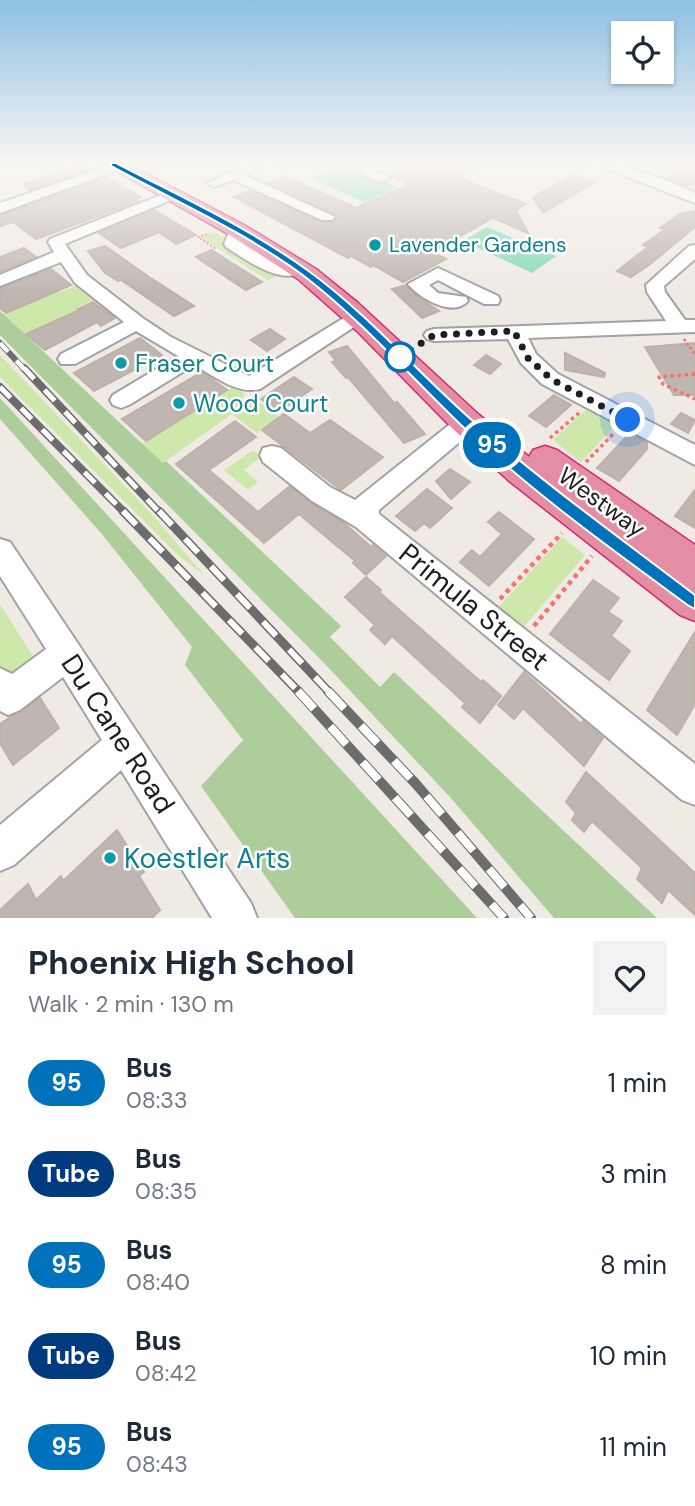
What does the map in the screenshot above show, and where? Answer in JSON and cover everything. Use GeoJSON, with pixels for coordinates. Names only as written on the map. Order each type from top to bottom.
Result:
{"type":"FeatureCollection","features":[{"type":"Feature","properties":{"kind":"highway","name":"Westway"},"geometry":{"type":"LineString","coordinates":[[193,207],[298,268],[359,317],[467,423],[581,518],[695,601]]}},
{"type":"Feature","properties":{"kind":"highway","name":"Westway"},"geometry":{"type":"LineString","coordinates":[[213,207],[270,234],[331,272],[359,293],[522,440],[596,498],[695,568]]}},
{"type":"Feature","properties":{"kind":"street"},"geometry":{"type":"LineString","coordinates":[[141,207],[56,242],[81,279],[137,323],[192,357],[252,384],[359,317]]}},
{"type":"Feature","properties":{"kind":"street"},"geometry":{"type":"LineString","coordinates":[[305,207],[327,217]]}},
{"type":"Feature","properties":{"kind":"street"},"geometry":{"type":"LineString","coordinates":[[687,326],[656,292],[655,285],[695,250]]}},
{"type":"Feature","properties":{"kind":"street"},"geometry":{"type":"LineString","coordinates":[[0,281],[64,254]]}},
{"type":"Feature","properties":{"kind":"street"},"geometry":{"type":"LineString","coordinates":[[438,273],[499,299],[459,301],[433,299],[417,284],[438,273]]}},
{"type":"Feature","properties":{"kind":"street"},"geometry":{"type":"LineString","coordinates":[[459,301],[471,333]]}},
{"type":"Feature","properties":{"kind":"street"},"geometry":{"type":"LineString","coordinates":[[68,359],[137,323]]}},
{"type":"Feature","properties":{"kind":"street"},"geometry":{"type":"LineString","coordinates":[[434,335],[687,326]]}},
{"type":"Feature","properties":{"kind":"street"},"geometry":{"type":"LineString","coordinates":[[514,331],[528,358],[551,379],[695,456]]}},
{"type":"Feature","properties":{"kind":"street"},"geometry":{"type":"LineString","coordinates":[[121,400],[192,357]]}},
{"type":"Feature","properties":{"kind":"street"},"geometry":{"type":"LineString","coordinates":[[365,519],[366,505],[467,423]]}},
{"type":"Feature","properties":{"kind":"street","name":"Primula Street"},"geometry":{"type":"LineString","coordinates":[[272,455],[321,494],[365,519],[695,787]]}},
{"type":"Feature","properties":{"kind":"street","name":"Du Cane Road"},"geometry":{"type":"LineString","coordinates":[[0,551],[236,918]]}},
{"type":"Feature","properties":{"kind":"street"},"geometry":{"type":"LineString","coordinates":[[0,685],[8,698],[66,654]]}},
{"type":"Feature","properties":{"kind":"street"},"geometry":{"type":"LineString","coordinates":[[0,851],[124,744]]}},
{"type":"Feature","properties":{"kind":"path"},"geometry":{"type":"LineString","coordinates":[[695,374],[659,377],[663,384],[695,399]]}},
{"type":"Feature","properties":{"kind":"path"},"geometry":{"type":"LineString","coordinates":[[549,440],[579,413]]}},
{"type":"Feature","properties":{"kind":"path"},"geometry":{"type":"LineString","coordinates":[[582,466],[616,431]]}},
{"type":"Feature","properties":{"kind":"path"},"geometry":{"type":"LineString","coordinates":[[491,608],[562,532]]}},
{"type":"Feature","properties":{"kind":"path"},"geometry":{"type":"LineString","coordinates":[[526,635],[593,555]]}},
{"type":"Feature","properties":{"kind":"green space"},"geometry":{"type":"Polygon","coordinates":[[[487,227],[556,256],[532,273],[463,241],[487,227]]]}},
{"type":"Feature","properties":{"kind":"green space"},"geometry":{"type":"Polygon","coordinates":[[[214,232],[225,238],[227,246],[266,271],[281,274],[268,280],[200,237],[214,232]]]}},
{"type":"Feature","properties":{"kind":"green space"},"geometry":{"type":"Polygon","coordinates":[[[75,286],[93,300],[78,307],[81,310],[25,334],[3,315],[55,290],[59,293],[75,286]]]}},
{"type":"Feature","properties":{"kind":"green space"},"geometry":{"type":"Polygon","coordinates":[[[0,311],[163,463],[166,461],[341,626],[330,637],[380,687],[394,672],[657,918],[554,918],[450,797],[324,663],[0,335],[0,311]]]}},
{"type":"Feature","properties":{"kind":"green space"},"geometry":{"type":"Polygon","coordinates":[[[0,355],[157,520],[204,575],[180,557],[0,377],[0,355]]]}},
{"type":"Feature","properties":{"kind":"green space"},"geometry":{"type":"Polygon","coordinates":[[[232,387],[244,393],[242,402],[261,403],[280,418],[257,433],[232,414],[163,463],[142,444],[232,387]]]}},
{"type":"Feature","properties":{"kind":"green space"},"geometry":{"type":"Polygon","coordinates":[[[0,398],[477,918],[295,918],[201,786],[243,740],[185,665],[192,647],[101,533],[0,419],[0,398]]]}},
{"type":"Feature","properties":{"kind":"green space"},"geometry":{"type":"Polygon","coordinates":[[[590,406],[619,422],[581,462],[553,440],[590,406]]]}},
{"type":"Feature","properties":{"kind":"green space"},"geometry":{"type":"Polygon","coordinates":[[[253,450],[261,457],[244,470],[258,482],[248,490],[224,470],[253,450]]]}},
{"type":"Feature","properties":{"kind":"green space"},"geometry":{"type":"Polygon","coordinates":[[[562,537],[585,555],[521,630],[496,610],[562,537]]]}},
{"type":"Feature","properties":{"kind":"green space"},"geometry":{"type":"Polygon","coordinates":[[[0,604],[39,666],[16,683],[0,672],[0,604]]]}},
{"type":"Feature","properties":{"kind":"building"},"geometry":{"type":"Polygon","coordinates":[[[23,207],[123,207],[36,239],[13,222],[0,226],[0,215],[23,207]]]}},
{"type":"Feature","properties":{"kind":"building"},"geometry":{"type":"Polygon","coordinates":[[[252,207],[286,207],[321,222],[332,223],[337,219],[336,215],[319,207],[521,207],[516,210],[528,233],[493,218],[432,252],[446,259],[403,282],[373,265],[371,267],[351,256],[348,258],[252,207]]]}},
{"type":"Feature","properties":{"kind":"building"},"geometry":{"type":"Polygon","coordinates":[[[539,207],[553,207],[543,213],[539,207]]]}},
{"type":"Feature","properties":{"kind":"building"},"geometry":{"type":"Polygon","coordinates":[[[154,210],[196,235],[176,244],[159,232],[121,248],[99,233],[154,210]]]}},
{"type":"Feature","properties":{"kind":"building"},"geometry":{"type":"Polygon","coordinates":[[[695,211],[695,227],[649,265],[631,277],[617,271],[648,247],[643,245],[664,230],[660,228],[680,214],[695,211]]]}},
{"type":"Feature","properties":{"kind":"building"},"geometry":{"type":"Polygon","coordinates":[[[105,246],[194,306],[174,316],[121,280],[118,281],[105,273],[88,251],[105,246]]]}},
{"type":"Feature","properties":{"kind":"building"},"geometry":{"type":"Polygon","coordinates":[[[24,248],[36,257],[0,272],[0,257],[24,248]]]}},
{"type":"Feature","properties":{"kind":"building"},"geometry":{"type":"Polygon","coordinates":[[[212,250],[262,282],[246,290],[196,257],[212,250]]]}},
{"type":"Feature","properties":{"kind":"building"},"geometry":{"type":"Polygon","coordinates":[[[51,269],[71,285],[6,313],[0,308],[0,288],[51,269]]]}},
{"type":"Feature","properties":{"kind":"building"},"geometry":{"type":"Polygon","coordinates":[[[406,285],[439,311],[422,318],[392,289],[406,285]]]}},
{"type":"Feature","properties":{"kind":"building"},"geometry":{"type":"Polygon","coordinates":[[[93,302],[115,318],[101,326],[97,322],[45,350],[26,334],[80,310],[78,309],[93,302]]]}},
{"type":"Feature","properties":{"kind":"building"},"geometry":{"type":"Polygon","coordinates":[[[270,329],[285,339],[267,351],[251,340],[270,329]]]}},
{"type":"Feature","properties":{"kind":"building","name":"Fraser Court"},"geometry":{"type":"Polygon","coordinates":[[[140,338],[162,355],[94,391],[74,373],[140,338]]]}},
{"type":"Feature","properties":{"kind":"building"},"geometry":{"type":"Polygon","coordinates":[[[695,343],[695,395],[674,395],[645,347],[695,343]]]}},
{"type":"Feature","properties":{"kind":"building"},"geometry":{"type":"Polygon","coordinates":[[[347,346],[394,403],[397,402],[425,434],[404,443],[348,377],[346,378],[332,362],[336,361],[329,352],[347,346]]]}},
{"type":"Feature","properties":{"kind":"building"},"geometry":{"type":"Polygon","coordinates":[[[565,353],[605,373],[604,377],[565,370],[565,353]]]}},
{"type":"Feature","properties":{"kind":"building"},"geometry":{"type":"Polygon","coordinates":[[[486,355],[501,364],[490,374],[474,365],[486,355]]]}},
{"type":"Feature","properties":{"kind":"building","name":"Wood Court"},"geometry":{"type":"Polygon","coordinates":[[[202,372],[227,390],[146,441],[122,419],[202,372]]]}},
{"type":"Feature","properties":{"kind":"building"},"geometry":{"type":"Polygon","coordinates":[[[294,377],[312,389],[278,412],[261,399],[294,377]]]}},
{"type":"Feature","properties":{"kind":"building"},"geometry":{"type":"Polygon","coordinates":[[[554,395],[571,405],[546,427],[529,416],[554,395]]]}},
{"type":"Feature","properties":{"kind":"building"},"geometry":{"type":"Polygon","coordinates":[[[681,413],[695,420],[688,433],[671,424],[681,413]]]}},
{"type":"Feature","properties":{"kind":"building"},"geometry":{"type":"Polygon","coordinates":[[[284,414],[310,433],[330,420],[383,457],[341,490],[262,430],[284,414]]]}},
{"type":"Feature","properties":{"kind":"building"},"geometry":{"type":"Polygon","coordinates":[[[235,421],[256,437],[209,470],[258,512],[290,486],[386,556],[366,575],[353,563],[355,561],[299,514],[264,543],[176,464],[235,421]]]}},
{"type":"Feature","properties":{"kind":"building"},"geometry":{"type":"Polygon","coordinates":[[[630,433],[647,442],[647,449],[619,481],[597,468],[630,433]]]}},
{"type":"Feature","properties":{"kind":"building"},"geometry":{"type":"Polygon","coordinates":[[[450,469],[470,482],[451,499],[436,481],[450,469]]]}},
{"type":"Feature","properties":{"kind":"building"},"geometry":{"type":"Polygon","coordinates":[[[427,489],[452,508],[430,528],[424,523],[415,531],[396,516],[427,489]]]}},
{"type":"Feature","properties":{"kind":"building"},"geometry":{"type":"Polygon","coordinates":[[[695,490],[695,528],[675,516],[695,490]]]}},
{"type":"Feature","properties":{"kind":"building"},"geometry":{"type":"Polygon","coordinates":[[[499,512],[534,539],[489,586],[460,562],[472,550],[480,557],[502,534],[488,522],[499,512]]]}},
{"type":"Feature","properties":{"kind":"building"},"geometry":{"type":"Polygon","coordinates":[[[366,577],[381,590],[379,592],[481,682],[483,680],[501,696],[480,723],[462,707],[465,703],[392,636],[385,644],[370,630],[375,625],[345,597],[366,577]]]}},
{"type":"Feature","properties":{"kind":"building"},"geometry":{"type":"Polygon","coordinates":[[[593,580],[619,598],[608,612],[622,621],[611,636],[630,651],[609,680],[550,634],[593,580]]]}},
{"type":"Feature","properties":{"kind":"building"},"geometry":{"type":"Polygon","coordinates":[[[695,632],[695,704],[677,735],[647,710],[695,632]]]}},
{"type":"Feature","properties":{"kind":"building"},"geometry":{"type":"Polygon","coordinates":[[[524,672],[581,724],[583,721],[603,738],[584,766],[523,708],[514,719],[498,705],[524,672]]]}},
{"type":"Feature","properties":{"kind":"building"},"geometry":{"type":"Polygon","coordinates":[[[40,698],[59,728],[13,765],[0,743],[0,724],[40,698]]]}},
{"type":"Feature","properties":{"kind":"building"},"geometry":{"type":"Polygon","coordinates":[[[586,772],[695,873],[695,915],[668,890],[662,903],[637,879],[642,868],[592,821],[584,832],[572,820],[576,813],[566,802],[586,772]]]}},
{"type":"Feature","properties":{"kind":"building"},"geometry":{"type":"Polygon","coordinates":[[[117,830],[144,872],[139,876],[160,910],[152,918],[0,918],[0,910],[28,884],[36,900],[61,876],[63,881],[117,830]]]}},
{"type":"Feature","properties":{"kind":"railway"},"geometry":{"type":"LineString","coordinates":[[0,343],[25,370]]}},
{"type":"Feature","properties":{"kind":"railway"},"geometry":{"type":"LineString","coordinates":[[24,368],[160,513]]}},
{"type":"Feature","properties":{"kind":"railway"},"geometry":{"type":"LineString","coordinates":[[0,387],[125,513]]}},
{"type":"Feature","properties":{"kind":"railway"},"geometry":{"type":"LineString","coordinates":[[123,511],[300,693]]}},
{"type":"Feature","properties":{"kind":"railway"},"geometry":{"type":"LineString","coordinates":[[159,511],[330,693]]}},
{"type":"Feature","properties":{"kind":"railway"},"geometry":{"type":"LineString","coordinates":[[298,691],[504,918]]}},
{"type":"Feature","properties":{"kind":"railway"},"geometry":{"type":"LineString","coordinates":[[328,691],[416,784],[531,918]]}},
{"type":"Feature","properties":{"kind":"bus line","name":"95"},"geometry":{"type":"LineString","coordinates":[[193,207],[248,236],[306,273],[359,317],[467,423],[517,467],[581,518],[695,601]]}},
{"type":"Feature","properties":{"kind":"place","name":"Lavender Gardens"},"geometry":{"type":"Point","coordinates":[375,245]}},
{"type":"Feature","properties":{"kind":"place","name":"Fraser Court"},"geometry":{"type":"Point","coordinates":[121,363]}},
{"type":"Feature","properties":{"kind":"place","name":"Wood Court"},"geometry":{"type":"Point","coordinates":[179,403]}},
{"type":"Feature","properties":{"kind":"place","name":"Koestler Arts"},"geometry":{"type":"Point","coordinates":[110,858]}},
{"type":"Feature","properties":{"kind":"route"},"geometry":{"type":"LineString","coordinates":[[400,357],[434,335],[514,331],[528,358],[551,379],[628,420]]}}]}
